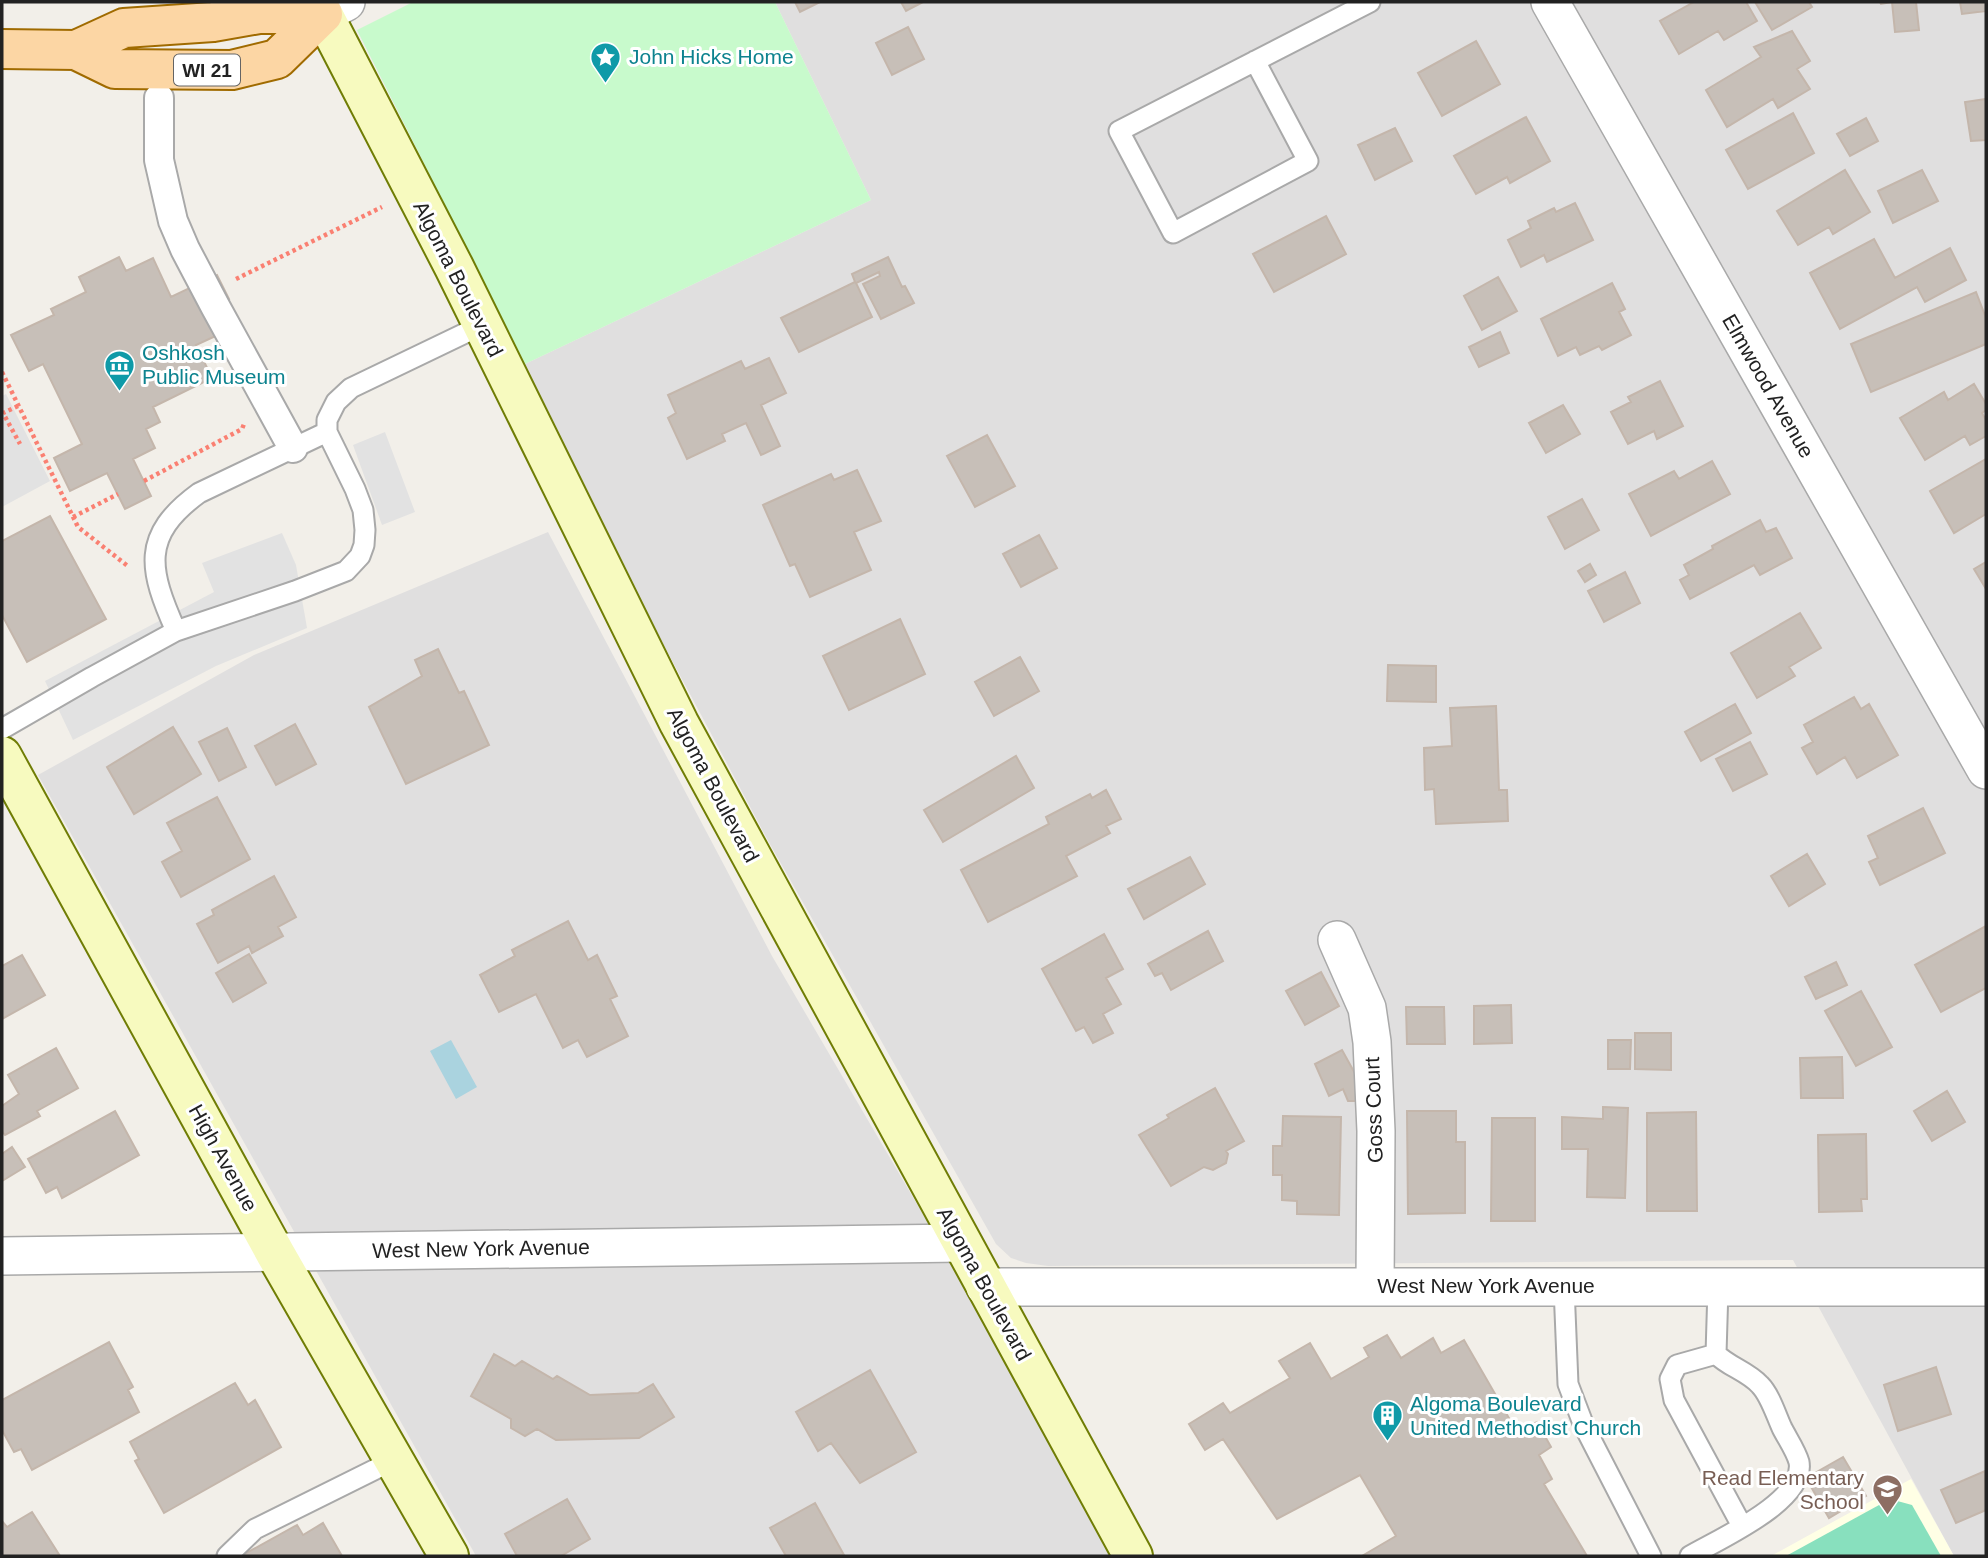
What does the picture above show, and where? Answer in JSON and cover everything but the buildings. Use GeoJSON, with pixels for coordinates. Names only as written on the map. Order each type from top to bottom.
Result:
{"type":"FeatureCollection","features":[{"type":"Feature","properties":{"kind":"main road","name":"WI 21"},"geometry":{"type":"LineString","coordinates":[[76,50],[124,28],[213,22],[329,6]]}},
{"type":"Feature","properties":{"kind":"main road","name":"WI 21"},"geometry":{"type":"LineString","coordinates":[[2,48],[76,50],[116,69],[232,70],[277,59],[329,6]]}},
{"type":"Feature","properties":{"kind":"main road","name":"Algoma Boulevard"},"geometry":{"type":"LineString","coordinates":[[329,6],[415,191],[679,723],[1133,1556]]}},
{"type":"Feature","properties":{"kind":"main road","name":"High Avenue"},"geometry":{"type":"LineString","coordinates":[[2,756],[275,1253],[449,1556]]}},
{"type":"Feature","properties":{"kind":"street","name":"Elmwood Avenue"},"geometry":{"type":"LineString","coordinates":[[1550,2],[1986,770]]}},
{"type":"Feature","properties":{"kind":"street"},"geometry":{"type":"LineString","coordinates":[[159,98],[159,160],[173,221],[185,249],[293,448]]}},
{"type":"Feature","properties":{"kind":"street","name":"Goss Court"},"geometry":{"type":"LineString","coordinates":[[1337,940],[1367,1008],[1372,1042],[1376,1131],[1375,1286]]}},
{"type":"Feature","properties":{"kind":"street","name":"West New York Avenue"},"geometry":{"type":"LineString","coordinates":[[2,1256],[961,1242]]}},
{"type":"Feature","properties":{"kind":"street","name":"West New York Avenue"},"geometry":{"type":"LineString","coordinates":[[985,1287],[1986,1287]]}},
{"type":"Feature","properties":{"kind":"lane"},"geometry":{"type":"LineString","coordinates":[[1255,61],[1308,161],[1173,233],[1119,131],[1255,61],[1370,2]]}},
{"type":"Feature","properties":{"kind":"lane"},"geometry":{"type":"LineString","coordinates":[[2,729],[176,631],[346,571],[360,556],[365,530],[363,510],[355,488],[327,432],[327,420],[336,402],[351,388],[482,325]]}},
{"type":"Feature","properties":{"kind":"lane"},"geometry":{"type":"LineString","coordinates":[[176,631],[156,579],[154,560],[163,529],[183,505],[200,493],[327,432]]}},
{"type":"Feature","properties":{"kind":"lane"},"geometry":{"type":"LineString","coordinates":[[1564,1287],[1568,1384],[1584,1426],[1651,1556]]}},
{"type":"Feature","properties":{"kind":"lane"},"geometry":{"type":"LineString","coordinates":[[1690,1556],[1769,1510],[1791,1491],[1798,1479],[1799,1461],[1761,1386],[1741,1370],[1724,1363],[1716,1354],[1718,1288]]}},
{"type":"Feature","properties":{"kind":"lane"},"geometry":{"type":"LineString","coordinates":[[1716,1354],[1677,1365],[1670,1379],[1674,1401],[1742,1526]]}},
{"type":"Feature","properties":{"kind":"lane"},"geometry":{"type":"LineString","coordinates":[[227,1556],[255,1529],[394,1460]]}},
{"type":"Feature","properties":{"kind":"path"},"geometry":{"type":"LineString","coordinates":[[234,281],[415,191]]}},
{"type":"Feature","properties":{"kind":"path"},"geometry":{"type":"LineString","coordinates":[[2,372],[78,527],[135,571],[156,579]]}},
{"type":"Feature","properties":{"kind":"path"},"geometry":{"type":"LineString","coordinates":[[144,481],[242,429],[260,387]]}},
{"type":"Feature","properties":{"kind":"path"},"geometry":{"type":"LineString","coordinates":[[18,406],[3,413],[20,444]]}},
{"type":"Feature","properties":{"kind":"path"},"geometry":{"type":"LineString","coordinates":[[73,517],[118,494]]}},
{"type":"Feature","properties":{"kind":"shaded area"},"geometry":{"type":"Polygon","coordinates":[[[775,2],[1986,2],[1986,1556],[1954,1556],[1793,1260],[1048,1266],[1011,1258],[996,1244],[771,846],[659,636],[525,364],[871,200],[775,2]]]}},
{"type":"Feature","properties":{"kind":"shaded area"},"geometry":{"type":"Polygon","coordinates":[[[6,394],[50,481],[2,507],[2,396],[6,394]]]}},
{"type":"Feature","properties":{"kind":"shaded area"},"geometry":{"type":"Polygon","coordinates":[[[385,432],[415,512],[382,525],[353,445],[385,432]]]}},
{"type":"Feature","properties":{"kind":"shaded area"},"geometry":{"type":"Polygon","coordinates":[[[548,532],[772,956],[973,1300],[1116,1556],[476,1556],[38,775],[254,655],[548,532]]]}},
{"type":"Feature","properties":{"kind":"shaded area"},"geometry":{"type":"Polygon","coordinates":[[[282,533],[296,565],[307,628],[216,666],[73,740],[45,681],[214,592],[202,563],[282,533]]]}},
{"type":"Feature","properties":{"kind":"shaded area","name":"Read Elementary School"},"geometry":{"type":"Polygon","coordinates":[[[1911,1479],[1954,1556],[1771,1556],[1911,1479]]]}},
{"type":"Feature","properties":{"kind":"green space"},"geometry":{"type":"Polygon","coordinates":[[[413,2],[775,2],[871,200],[525,364],[357,30],[413,2]]]}},
{"type":"Feature","properties":{"kind":"green space","name":"Read Elementary School"},"geometry":{"type":"Polygon","coordinates":[[[1890,1499],[1912,1505],[1941,1556],[1786,1556],[1890,1499]]]}},
{"type":"Feature","properties":{"kind":"water"},"geometry":{"type":"Polygon","coordinates":[[[451,1040],[477,1087],[456,1099],[430,1051],[451,1040]]]}},
{"type":"Feature","properties":{"kind":"place","name":"John Hicks Home"},"geometry":{"type":"Point","coordinates":[606,84]}},
{"type":"Feature","properties":{"kind":"place","name":"Oshkosh Public Museum"},"geometry":{"type":"Point","coordinates":[119,392]}},
{"type":"Feature","properties":{"kind":"place","name":"Algoma Boulevard United Methodist Church"},"geometry":{"type":"Point","coordinates":[1387,1443]}},
{"type":"Feature","properties":{"kind":"place","name":"Read Elementary School"},"geometry":{"type":"Point","coordinates":[1887,1517]}}]}
